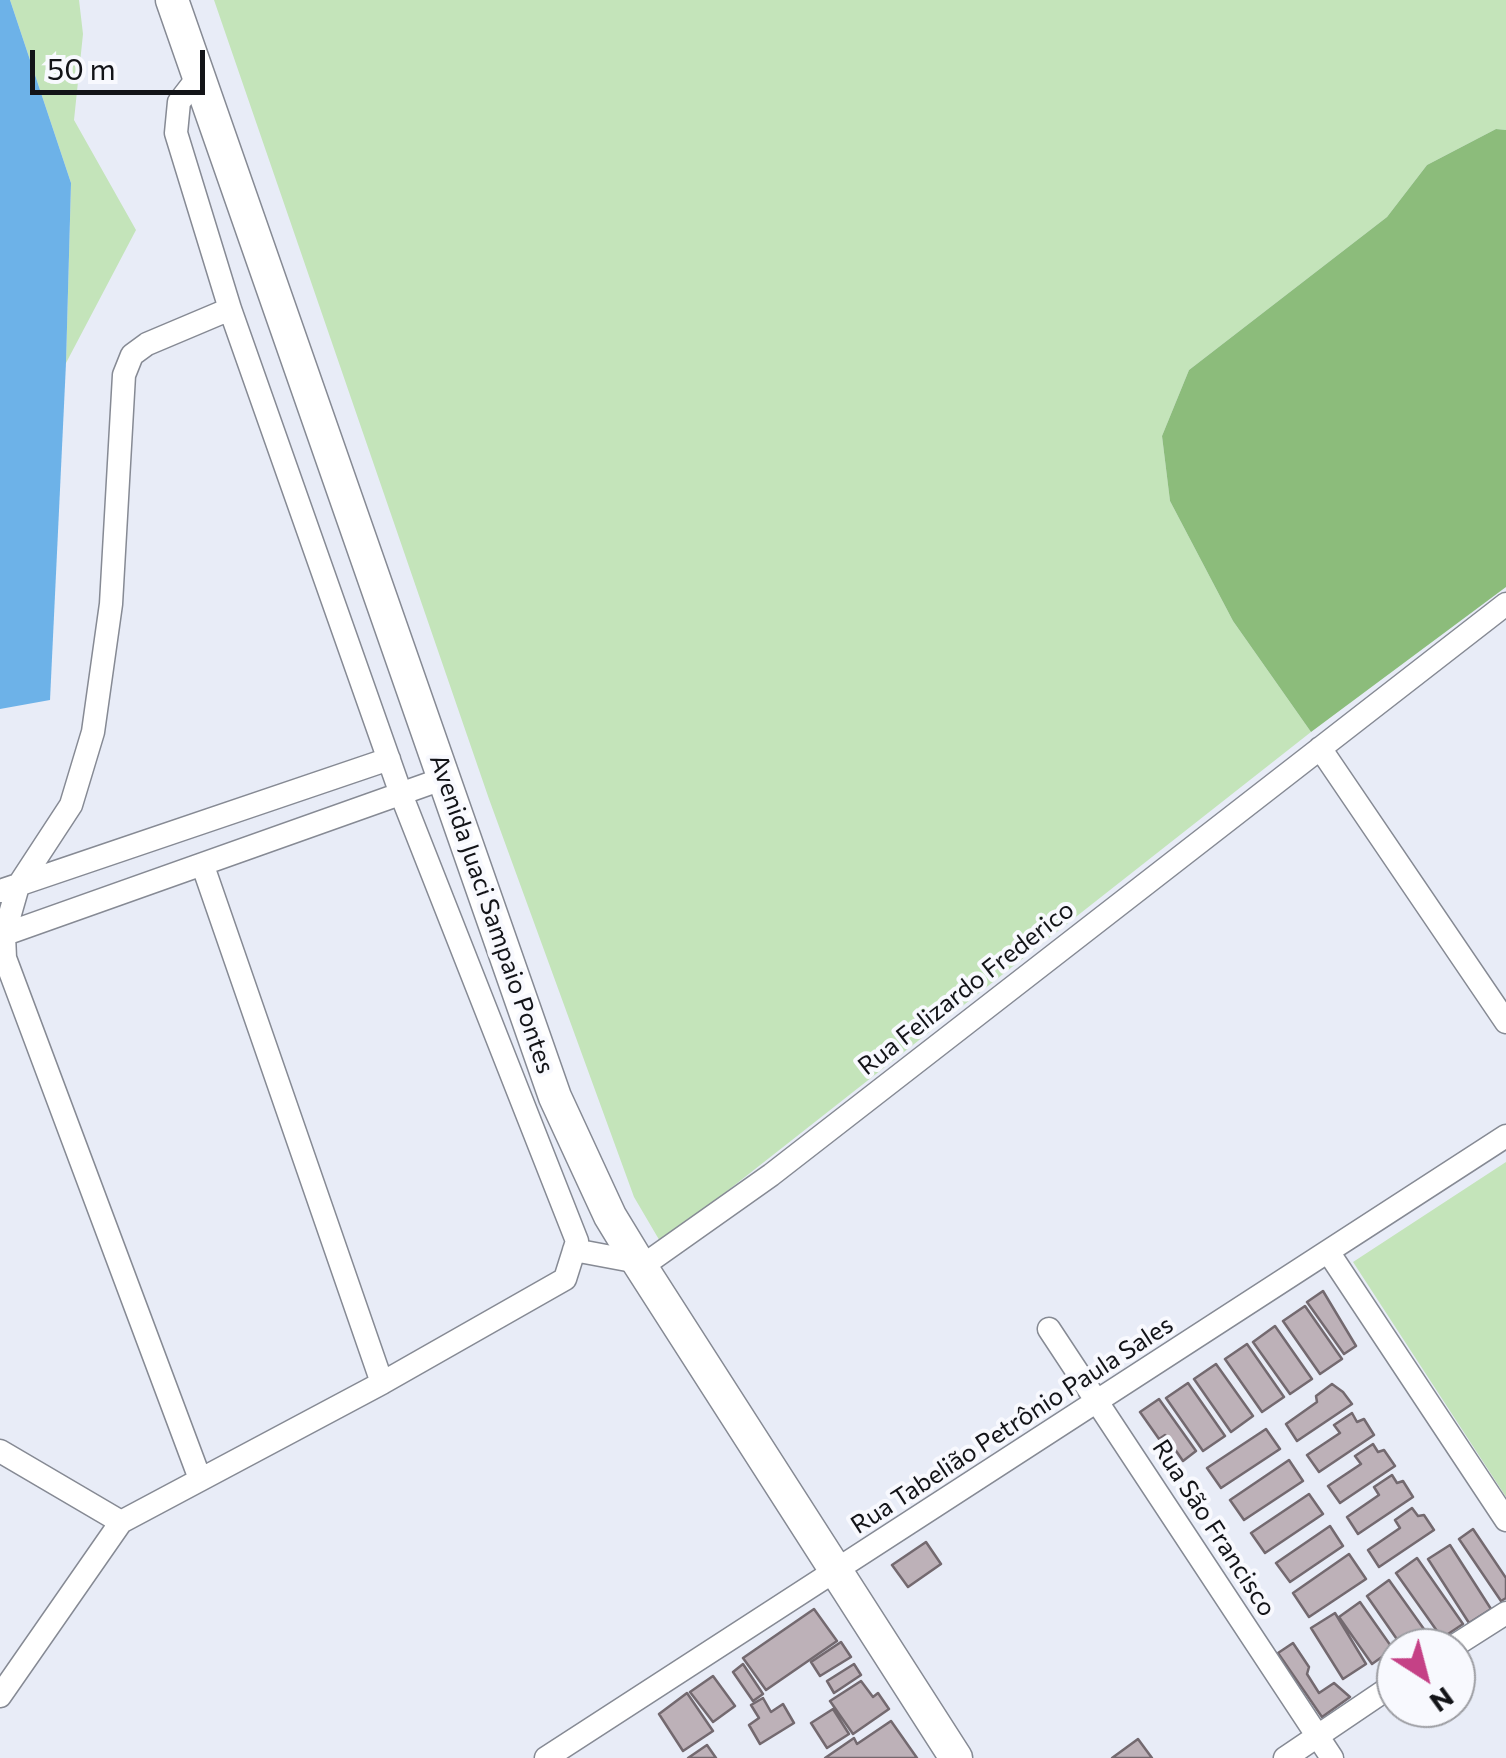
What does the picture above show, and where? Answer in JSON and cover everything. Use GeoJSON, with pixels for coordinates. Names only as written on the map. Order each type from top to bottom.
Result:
{"type":"FeatureCollection","features":[{"type":"Feature","properties":{"kind":"main road","name":"Avenida Juaci Sampaio Pontes"},"geometry":{"type":"LineString","coordinates":[[172,0],[555,1096],[610,1216],[956,1758]]}},
{"type":"Feature","properties":{"kind":"street"},"geometry":{"type":"LineString","coordinates":[[1,1693],[122,1522],[566,1279],[576,1241],[401,794],[230,310],[176,133],[179,102],[199,76]]}},
{"type":"Feature","properties":{"kind":"street"},"geometry":{"type":"LineString","coordinates":[[200,1479],[5,958],[2,936],[9,888],[71,805],[93,732],[111,604],[124,376],[132,356],[147,344],[230,310]]}},
{"type":"Feature","properties":{"kind":"street","name":"Rua Felizardo Frederico"},"geometry":{"type":"LineString","coordinates":[[640,1265],[772,1175],[1506,604]]}},
{"type":"Feature","properties":{"kind":"street"},"geometry":{"type":"LineString","coordinates":[[1320,748],[1506,1022]]}},
{"type":"Feature","properties":{"kind":"street"},"geometry":{"type":"LineString","coordinates":[[9,888],[390,759]]}},
{"type":"Feature","properties":{"kind":"street"},"geometry":{"type":"LineString","coordinates":[[2,936],[445,778]]}},
{"type":"Feature","properties":{"kind":"street"},"geometry":{"type":"LineString","coordinates":[[203,866],[382,1383]]}},
{"type":"Feature","properties":{"kind":"street","name":"Rua Tabelião Petrônio Paula Sales"},"geometry":{"type":"LineString","coordinates":[[546,1758],[580,1749],[835,1571],[1506,1136]]}},
{"type":"Feature","properties":{"kind":"street"},"geometry":{"type":"LineString","coordinates":[[574,1250],[640,1265]]}},
{"type":"Feature","properties":{"kind":"street"},"geometry":{"type":"LineString","coordinates":[[1329,1253],[1506,1520]]}},
{"type":"Feature","properties":{"kind":"street","name":"Rua São Francisco"},"geometry":{"type":"LineString","coordinates":[[1049,1328],[1332,1758]]}},
{"type":"Feature","properties":{"kind":"street"},"geometry":{"type":"LineString","coordinates":[[0,1451],[122,1522]]}},
{"type":"Feature","properties":{"kind":"street"},"geometry":{"type":"LineString","coordinates":[[1476,1632],[1506,1613]]}},
{"type":"Feature","properties":{"kind":"street"},"geometry":{"type":"LineString","coordinates":[[1285,1758],[1376,1697]]}},
{"type":"Feature","properties":{"kind":"green space"},"geometry":{"type":"Polygon","coordinates":[[[10,0],[79,0],[83,34],[74,120],[136,230],[66,363],[71,183],[10,0]]]}},
{"type":"Feature","properties":{"kind":"green space"},"geometry":{"type":"Polygon","coordinates":[[[214,0],[1506,0],[1506,130],[1496,129],[1427,165],[1387,217],[1189,370],[1162,436],[1170,501],[1233,621],[1311,732],[661,1243],[634,1197],[489,799],[214,0]]]}},
{"type":"Feature","properties":{"kind":"green space"},"geometry":{"type":"Polygon","coordinates":[[[1496,129],[1506,130],[1506,587],[1311,732],[1233,621],[1170,501],[1162,436],[1189,370],[1387,217],[1427,165],[1496,129]]]}},
{"type":"Feature","properties":{"kind":"green space"},"geometry":{"type":"Polygon","coordinates":[[[1506,1162],[1506,1497],[1353,1262],[1506,1162]]]}},
{"type":"Feature","properties":{"kind":"water"},"geometry":{"type":"Polygon","coordinates":[[[0,0],[10,0],[71,183],[50,700],[0,709],[0,0]]]}},
{"type":"Feature","properties":{"kind":"building"},"geometry":{"type":"Polygon","coordinates":[[[1323,1291],[1356,1346],[1344,1354],[1307,1302],[1323,1291]]]}},
{"type":"Feature","properties":{"kind":"building"},"geometry":{"type":"Polygon","coordinates":[[[1305,1306],[1342,1359],[1320,1374],[1283,1321],[1305,1306]]]}},
{"type":"Feature","properties":{"kind":"building"},"geometry":{"type":"Polygon","coordinates":[[[1275,1326],[1312,1379],[1290,1394],[1253,1342],[1275,1326]]]}},
{"type":"Feature","properties":{"kind":"building"},"geometry":{"type":"Polygon","coordinates":[[[1247,1344],[1284,1397],[1262,1412],[1225,1359],[1247,1344]]]}},
{"type":"Feature","properties":{"kind":"building"},"geometry":{"type":"Polygon","coordinates":[[[1216,1364],[1253,1416],[1231,1432],[1194,1379],[1216,1364]]]}},
{"type":"Feature","properties":{"kind":"building"},"geometry":{"type":"Polygon","coordinates":[[[1188,1383],[1225,1436],[1203,1451],[1166,1398],[1188,1383]]]}},
{"type":"Feature","properties":{"kind":"building"},"geometry":{"type":"Polygon","coordinates":[[[1332,1384],[1352,1404],[1297,1441],[1286,1424],[1317,1402],[1316,1396],[1332,1384]]]}},
{"type":"Feature","properties":{"kind":"building"},"geometry":{"type":"Polygon","coordinates":[[[1159,1399],[1196,1451],[1183,1461],[1165,1435],[1159,1439],[1140,1412],[1159,1399]]]}},
{"type":"Feature","properties":{"kind":"building"},"geometry":{"type":"Polygon","coordinates":[[[1352,1413],[1357,1422],[1364,1419],[1374,1435],[1319,1472],[1307,1455],[1340,1433],[1334,1425],[1352,1413]]]}},
{"type":"Feature","properties":{"kind":"building"},"geometry":{"type":"Polygon","coordinates":[[[1266,1429],[1280,1449],[1221,1488],[1207,1468],[1266,1429]]]}},
{"type":"Feature","properties":{"kind":"building"},"geometry":{"type":"Polygon","coordinates":[[[1373,1444],[1378,1452],[1384,1450],[1395,1466],[1340,1503],[1328,1486],[1361,1464],[1355,1456],[1373,1444]]]}},
{"type":"Feature","properties":{"kind":"building"},"geometry":{"type":"Polygon","coordinates":[[[1289,1460],[1303,1481],[1244,1520],[1230,1500],[1289,1460]]]}},
{"type":"Feature","properties":{"kind":"building"},"geometry":{"type":"Polygon","coordinates":[[[1392,1475],[1397,1483],[1403,1481],[1413,1497],[1358,1534],[1347,1517],[1379,1495],[1374,1487],[1392,1475]]]}},
{"type":"Feature","properties":{"kind":"building"},"geometry":{"type":"Polygon","coordinates":[[[1309,1494],[1323,1514],[1265,1553],[1251,1533],[1309,1494]]]}},
{"type":"Feature","properties":{"kind":"building"},"geometry":{"type":"Polygon","coordinates":[[[1412,1508],[1418,1516],[1424,1515],[1434,1530],[1379,1567],[1368,1550],[1400,1528],[1395,1520],[1412,1508]]]}},
{"type":"Feature","properties":{"kind":"building"},"geometry":{"type":"Polygon","coordinates":[[[1330,1526],[1343,1546],[1290,1582],[1276,1563],[1330,1526]]]}},
{"type":"Feature","properties":{"kind":"building"},"geometry":{"type":"Polygon","coordinates":[[[1473,1529],[1506,1578],[1506,1598],[1501,1601],[1459,1539],[1473,1529]]]}},
{"type":"Feature","properties":{"kind":"building"},"geometry":{"type":"Polygon","coordinates":[[[926,1542],[941,1564],[908,1587],[892,1565],[926,1542]]]}},
{"type":"Feature","properties":{"kind":"building"},"geometry":{"type":"Polygon","coordinates":[[[1450,1545],[1491,1609],[1469,1623],[1428,1559],[1450,1545]]]}},
{"type":"Feature","properties":{"kind":"building"},"geometry":{"type":"Polygon","coordinates":[[[1349,1554],[1366,1579],[1309,1617],[1293,1593],[1349,1554]]]}},
{"type":"Feature","properties":{"kind":"building"},"geometry":{"type":"Polygon","coordinates":[[[1417,1558],[1463,1624],[1457,1628],[1435,1628],[1396,1573],[1417,1558]]]}},
{"type":"Feature","properties":{"kind":"building"},"geometry":{"type":"Polygon","coordinates":[[[1389,1580],[1423,1628],[1389,1628],[1367,1596],[1389,1580]]]}},
{"type":"Feature","properties":{"kind":"building"},"geometry":{"type":"Polygon","coordinates":[[[1360,1602],[1378,1628],[1376,1661],[1372,1664],[1339,1617],[1360,1602]]]}},
{"type":"Feature","properties":{"kind":"building"},"geometry":{"type":"Polygon","coordinates":[[[814,1609],[837,1641],[766,1690],[743,1658],[814,1609]]]}},
{"type":"Feature","properties":{"kind":"building"},"geometry":{"type":"Polygon","coordinates":[[[1335,1613],[1366,1664],[1343,1679],[1311,1628],[1335,1613]]]}},
{"type":"Feature","properties":{"kind":"building"},"geometry":{"type":"Polygon","coordinates":[[[841,1642],[851,1657],[820,1676],[811,1662],[841,1642]]]}},
{"type":"Feature","properties":{"kind":"building"},"geometry":{"type":"Polygon","coordinates":[[[1293,1643],[1309,1667],[1307,1674],[1319,1693],[1334,1683],[1350,1697],[1322,1717],[1278,1653],[1293,1643]]]}},
{"type":"Feature","properties":{"kind":"building"},"geometry":{"type":"Polygon","coordinates":[[[743,1664],[763,1694],[753,1701],[733,1672],[743,1664]]]}},
{"type":"Feature","properties":{"kind":"building"},"geometry":{"type":"Polygon","coordinates":[[[854,1664],[861,1675],[834,1693],[827,1681],[854,1664]]]}},
{"type":"Feature","properties":{"kind":"building"},"geometry":{"type":"Polygon","coordinates":[[[713,1676],[735,1706],[713,1722],[690,1692],[713,1676]]]}},
{"type":"Feature","properties":{"kind":"building"},"geometry":{"type":"Polygon","coordinates":[[[861,1681],[873,1697],[878,1693],[889,1709],[853,1734],[830,1701],[861,1681]]]}},
{"type":"Feature","properties":{"kind":"building"},"geometry":{"type":"Polygon","coordinates":[[[687,1693],[713,1731],[683,1751],[659,1714],[687,1693]]]}},
{"type":"Feature","properties":{"kind":"building"},"geometry":{"type":"Polygon","coordinates":[[[763,1698],[771,1712],[783,1704],[794,1723],[760,1744],[749,1725],[759,1718],[751,1705],[763,1698]]]}},
{"type":"Feature","properties":{"kind":"building"},"geometry":{"type":"Polygon","coordinates":[[[833,1709],[849,1734],[827,1748],[811,1723],[833,1709]]]}},
{"type":"Feature","properties":{"kind":"building"},"geometry":{"type":"Polygon","coordinates":[[[891,1721],[917,1758],[825,1758],[854,1738],[857,1744],[891,1721]]]}},
{"type":"Feature","properties":{"kind":"building"},"geometry":{"type":"Polygon","coordinates":[[[1138,1739],[1152,1758],[1112,1758],[1138,1739]]]}},
{"type":"Feature","properties":{"kind":"building"},"geometry":{"type":"Polygon","coordinates":[[[707,1745],[716,1758],[688,1758],[707,1745]]]}}]}
